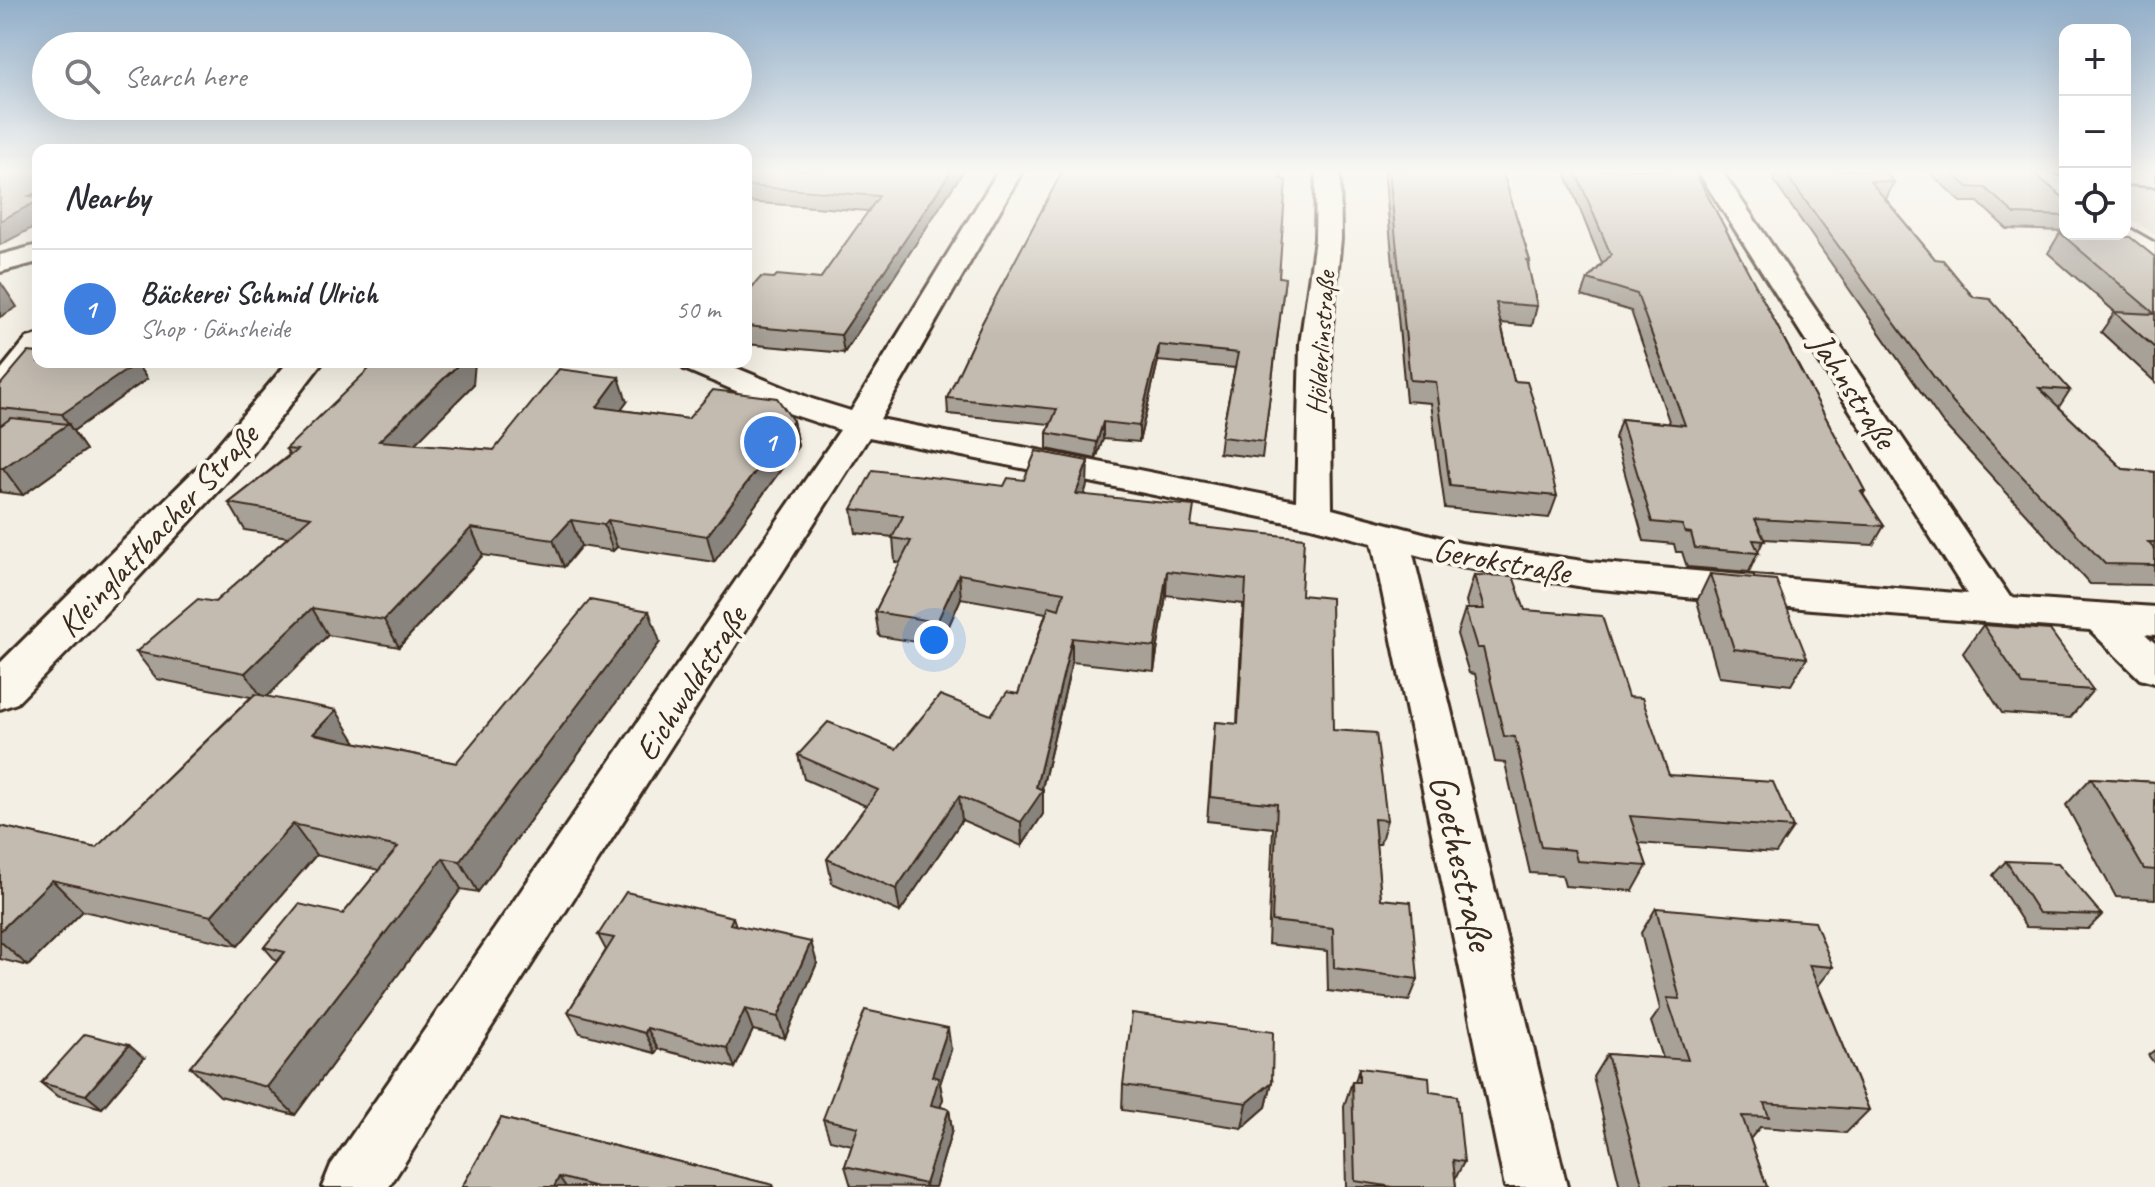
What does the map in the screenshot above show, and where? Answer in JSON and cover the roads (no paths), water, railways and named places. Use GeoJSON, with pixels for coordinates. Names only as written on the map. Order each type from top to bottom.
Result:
{"type":"FeatureCollection","features":[{"type":"Feature","properties":{"kind":"street","name":"Eichwaldstraße"},"geometry":{"type":"LineString","coordinates":[[353,1187],[860,425],[978,225]]}},
{"type":"Feature","properties":{"kind":"street","name":"Hölderlinstraße"},"geometry":{"type":"LineString","coordinates":[[1314,516],[1315,344],[1328,225]]}},
{"type":"Feature","properties":{"kind":"street","name":"Jahnstraße"},"geometry":{"type":"LineString","coordinates":[[1745,225],[1998,610]]}},
{"type":"Feature","properties":{"kind":"street"},"geometry":{"type":"LineString","coordinates":[[2131,239],[2155,256]]}},
{"type":"Feature","properties":{"kind":"street"},"geometry":{"type":"LineString","coordinates":[[0,264],[32,255]]}},
{"type":"Feature","properties":{"kind":"street"},"geometry":{"type":"LineString","coordinates":[[0,392],[32,352]]}},
{"type":"Feature","properties":{"kind":"street","name":"Kleinglattbacher Straße"},"geometry":{"type":"LineString","coordinates":[[0,691],[51,643],[221,465],[302,368]]}},
{"type":"Feature","properties":{"kind":"street","name":"Gerokstraße"},"geometry":{"type":"LineString","coordinates":[[709,368],[800,406],[860,425],[1314,516],[1461,555],[1590,575],[2155,621]]}},
{"type":"Feature","properties":{"kind":"street","name":"Goethestraße"},"geometry":{"type":"LineString","coordinates":[[1390,538],[1536,1187]]}},
{"type":"Feature","properties":{"kind":"street"},"geometry":{"type":"LineString","coordinates":[[2101,617],[2155,668]]}},
{"type":"Feature","properties":{"kind":"place","name":"Bäckerei Schmid Ulrich"},"geometry":{"type":"Point","coordinates":[770,442]}}]}
